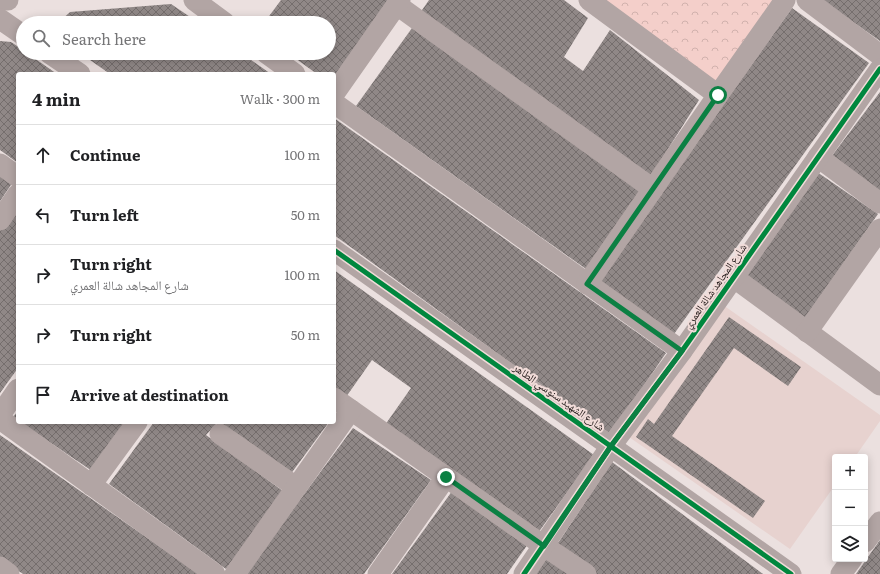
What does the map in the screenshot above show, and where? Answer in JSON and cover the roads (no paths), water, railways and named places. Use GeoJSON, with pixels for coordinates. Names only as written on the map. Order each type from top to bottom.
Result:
{"type":"FeatureCollection","features":[{"type":"Feature","properties":{"kind":"street"},"geometry":{"type":"LineString","coordinates":[[0,0],[8,0]]}},
{"type":"Feature","properties":{"kind":"street"},"geometry":{"type":"LineString","coordinates":[[194,0],[216,16]]}},
{"type":"Feature","properties":{"kind":"street"},"geometry":{"type":"LineString","coordinates":[[590,0],[718,95]]}},
{"type":"Feature","properties":{"kind":"street"},"geometry":{"type":"LineString","coordinates":[[587,284],[785,0]]}},
{"type":"Feature","properties":{"kind":"street"},"geometry":{"type":"LineString","coordinates":[[807,0],[880,55]]}},
{"type":"Feature","properties":{"kind":"street"},"geometry":{"type":"LineString","coordinates":[[336,91],[398,2],[653,189]]}},
{"type":"Feature","properties":{"kind":"street"},"geometry":{"type":"LineString","coordinates":[[0,20],[16,30]]}},
{"type":"Feature","properties":{"kind":"street"},"geometry":{"type":"LineString","coordinates":[[59,60],[77,72]]}},
{"type":"Feature","properties":{"kind":"street"},"geometry":{"type":"LineString","coordinates":[[276,60],[292,72]]}},
{"type":"Feature","properties":{"kind":"street","name":"شارع المجاهد شالة العمري"},"geometry":{"type":"LineString","coordinates":[[524,574],[611,446],[682,351],[880,69]]}},
{"type":"Feature","properties":{"kind":"street"},"geometry":{"type":"LineString","coordinates":[[336,104],[682,351]]}},
{"type":"Feature","properties":{"kind":"street"},"geometry":{"type":"LineString","coordinates":[[818,157],[880,203]]}},
{"type":"Feature","properties":{"kind":"street"},"geometry":{"type":"LineString","coordinates":[[0,164],[16,176]]}},
{"type":"Feature","properties":{"kind":"street"},"geometry":{"type":"LineString","coordinates":[[0,220],[16,197]]}},
{"type":"Feature","properties":{"kind":"street"},"geometry":{"type":"LineString","coordinates":[[807,332],[880,229]]}},
{"type":"Feature","properties":{"kind":"street","name":"شارع الشهيد سنوسي الطاهر"},"geometry":{"type":"LineString","coordinates":[[336,251],[791,574]]}},
{"type":"Feature","properties":{"kind":"street"},"geometry":{"type":"LineString","coordinates":[[733,277],[880,385]]}},
{"type":"Feature","properties":{"kind":"street"},"geometry":{"type":"LineString","coordinates":[[0,415],[16,392]]}},
{"type":"Feature","properties":{"kind":"street"},"geometry":{"type":"LineString","coordinates":[[336,399],[586,574]]}},
{"type":"Feature","properties":{"kind":"street"},"geometry":{"type":"LineString","coordinates":[[235,574],[351,410]]}},
{"type":"Feature","properties":{"kind":"street"},"geometry":{"type":"LineString","coordinates":[[0,419],[215,574]]}},
{"type":"Feature","properties":{"kind":"street"},"geometry":{"type":"LineString","coordinates":[[91,485],[136,424]]}},
{"type":"Feature","properties":{"kind":"street"},"geometry":{"type":"LineString","coordinates":[[220,434],[296,487]]}},
{"type":"Feature","properties":{"kind":"street"},"geometry":{"type":"LineString","coordinates":[[378,574],[446,477]]}},
{"type":"Feature","properties":{"kind":"street"},"geometry":{"type":"LineString","coordinates":[[868,538],[880,522]]}},
{"type":"Feature","properties":{"kind":"street"},"geometry":{"type":"LineString","coordinates":[[841,574],[850,562]]}},
{"type":"Feature","properties":{"kind":"street"},"geometry":{"type":"LineString","coordinates":[[0,568],[9,574]]}}]}
